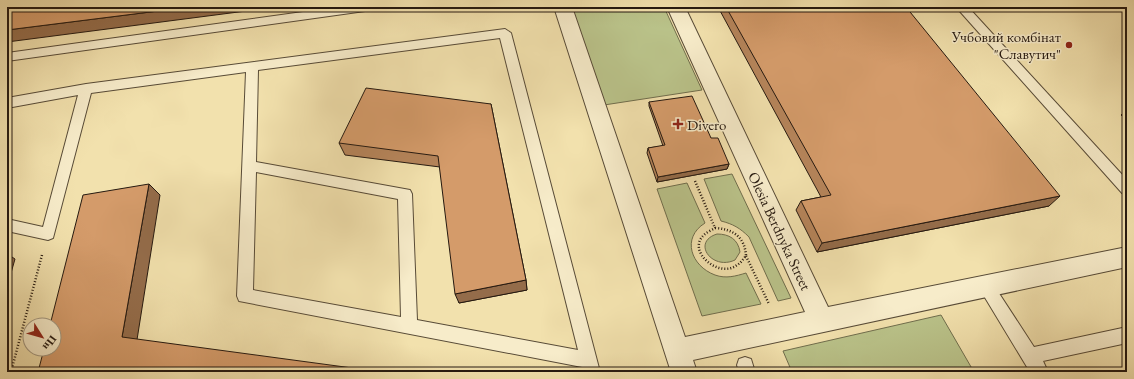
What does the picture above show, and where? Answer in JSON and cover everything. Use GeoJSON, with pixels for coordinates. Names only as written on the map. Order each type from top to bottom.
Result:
{"type":"FeatureCollection","features":[{"type":"Feature","properties":{"kind":"street"},"geometry":{"type":"LineString","coordinates":[[563,7],[681,362],[780,330],[1127,257]]}},
{"type":"Feature","properties":{"kind":"street","name":"Olesia Berdnyka Street"},"geometry":{"type":"LineString","coordinates":[[676,7],[822,321]]}},
{"type":"Feature","properties":{"kind":"lane"},"geometry":{"type":"LineString","coordinates":[[7,56],[365,7]]}},
{"type":"Feature","properties":{"kind":"lane"},"geometry":{"type":"LineString","coordinates":[[962,7],[1127,189]]}},
{"type":"Feature","properties":{"kind":"lane"},"geometry":{"type":"LineString","coordinates":[[7,103],[86,89],[505,33],[591,366],[409,326],[246,296],[252,67]]}},
{"type":"Feature","properties":{"kind":"lane"},"geometry":{"type":"LineString","coordinates":[[7,225],[48,234],[86,89]]}},
{"type":"Feature","properties":{"kind":"lane"},"geometry":{"type":"LineString","coordinates":[[250,166],[405,194],[409,326]]}},
{"type":"Feature","properties":{"kind":"lane"},"geometry":{"type":"LineString","coordinates":[[986,286],[1040,372]]}},
{"type":"Feature","properties":{"kind":"lane"},"geometry":{"type":"LineString","coordinates":[[1030,356],[1127,334]]}},
{"type":"Feature","properties":{"kind":"path"},"geometry":{"type":"LineString","coordinates":[[695,181],[716,228]]}},
{"type":"Feature","properties":{"kind":"path"},"geometry":{"type":"LineString","coordinates":[[746,256],[738,267],[730,269],[713,266],[706,262],[701,255],[699,240],[703,234],[716,228],[730,229],[741,237],[745,243],[746,256],[780,330]]}},
{"type":"Feature","properties":{"kind":"path"},"geometry":{"type":"LineString","coordinates":[[11,372],[48,234]]}},
{"type":"Feature","properties":{"kind":"green space"},"geometry":{"type":"Polygon","coordinates":[[[572,7],[664,7],[702,90],[604,105],[572,7]]]}},
{"type":"Feature","properties":{"kind":"green space"},"geometry":{"type":"Polygon","coordinates":[[[732,174],[791,298],[778,301],[749,237],[736,227],[721,221],[704,179],[732,174]]]}},
{"type":"Feature","properties":{"kind":"green space"},"geometry":{"type":"Polygon","coordinates":[[[687,183],[705,223],[693,236],[691,244],[695,259],[707,271],[715,275],[731,277],[746,273],[761,304],[702,316],[657,189],[687,183]]]}},
{"type":"Feature","properties":{"kind":"green space"},"geometry":{"type":"Polygon","coordinates":[[[717,234],[729,236],[735,241],[740,252],[735,260],[719,262],[712,259],[708,254],[705,249],[706,243],[709,238],[717,234]]]}},
{"type":"Feature","properties":{"kind":"green space"},"geometry":{"type":"Polygon","coordinates":[[[941,315],[974,372],[792,372],[783,351],[941,315]]]}},
{"type":"Feature","properties":{"kind":"building"},"geometry":{"type":"Polygon","coordinates":[[[7,7],[190,7],[7,30],[7,7]]]}},
{"type":"Feature","properties":{"kind":"building"},"geometry":{"type":"Polygon","coordinates":[[[726,7],[906,7],[1060,196],[822,243],[801,201],[831,195],[726,7]]]}},
{"type":"Feature","properties":{"kind":"building"},"geometry":{"type":"Polygon","coordinates":[[[366,88],[491,104],[526,280],[455,294],[438,156],[339,143],[366,88]]]}},
{"type":"Feature","properties":{"kind":"building","name":"Divero"},"geometry":{"type":"Polygon","coordinates":[[[692,96],[711,138],[718,138],[729,164],[658,177],[648,148],[665,145],[649,102],[692,96]]]}},
{"type":"Feature","properties":{"kind":"building"},"geometry":{"type":"Polygon","coordinates":[[[149,184],[122,337],[382,372],[38,372],[42,357],[62,357],[62,317],[52,317],[83,195],[149,184]]]}},
{"type":"Feature","properties":{"kind":"place","name":"Учбовий комбінат \"Славутич\""},"geometry":{"type":"Point","coordinates":[1069,45]}},
{"type":"Feature","properties":{"kind":"place","name":"Divero"},"geometry":{"type":"Point","coordinates":[678,124]}}]}
